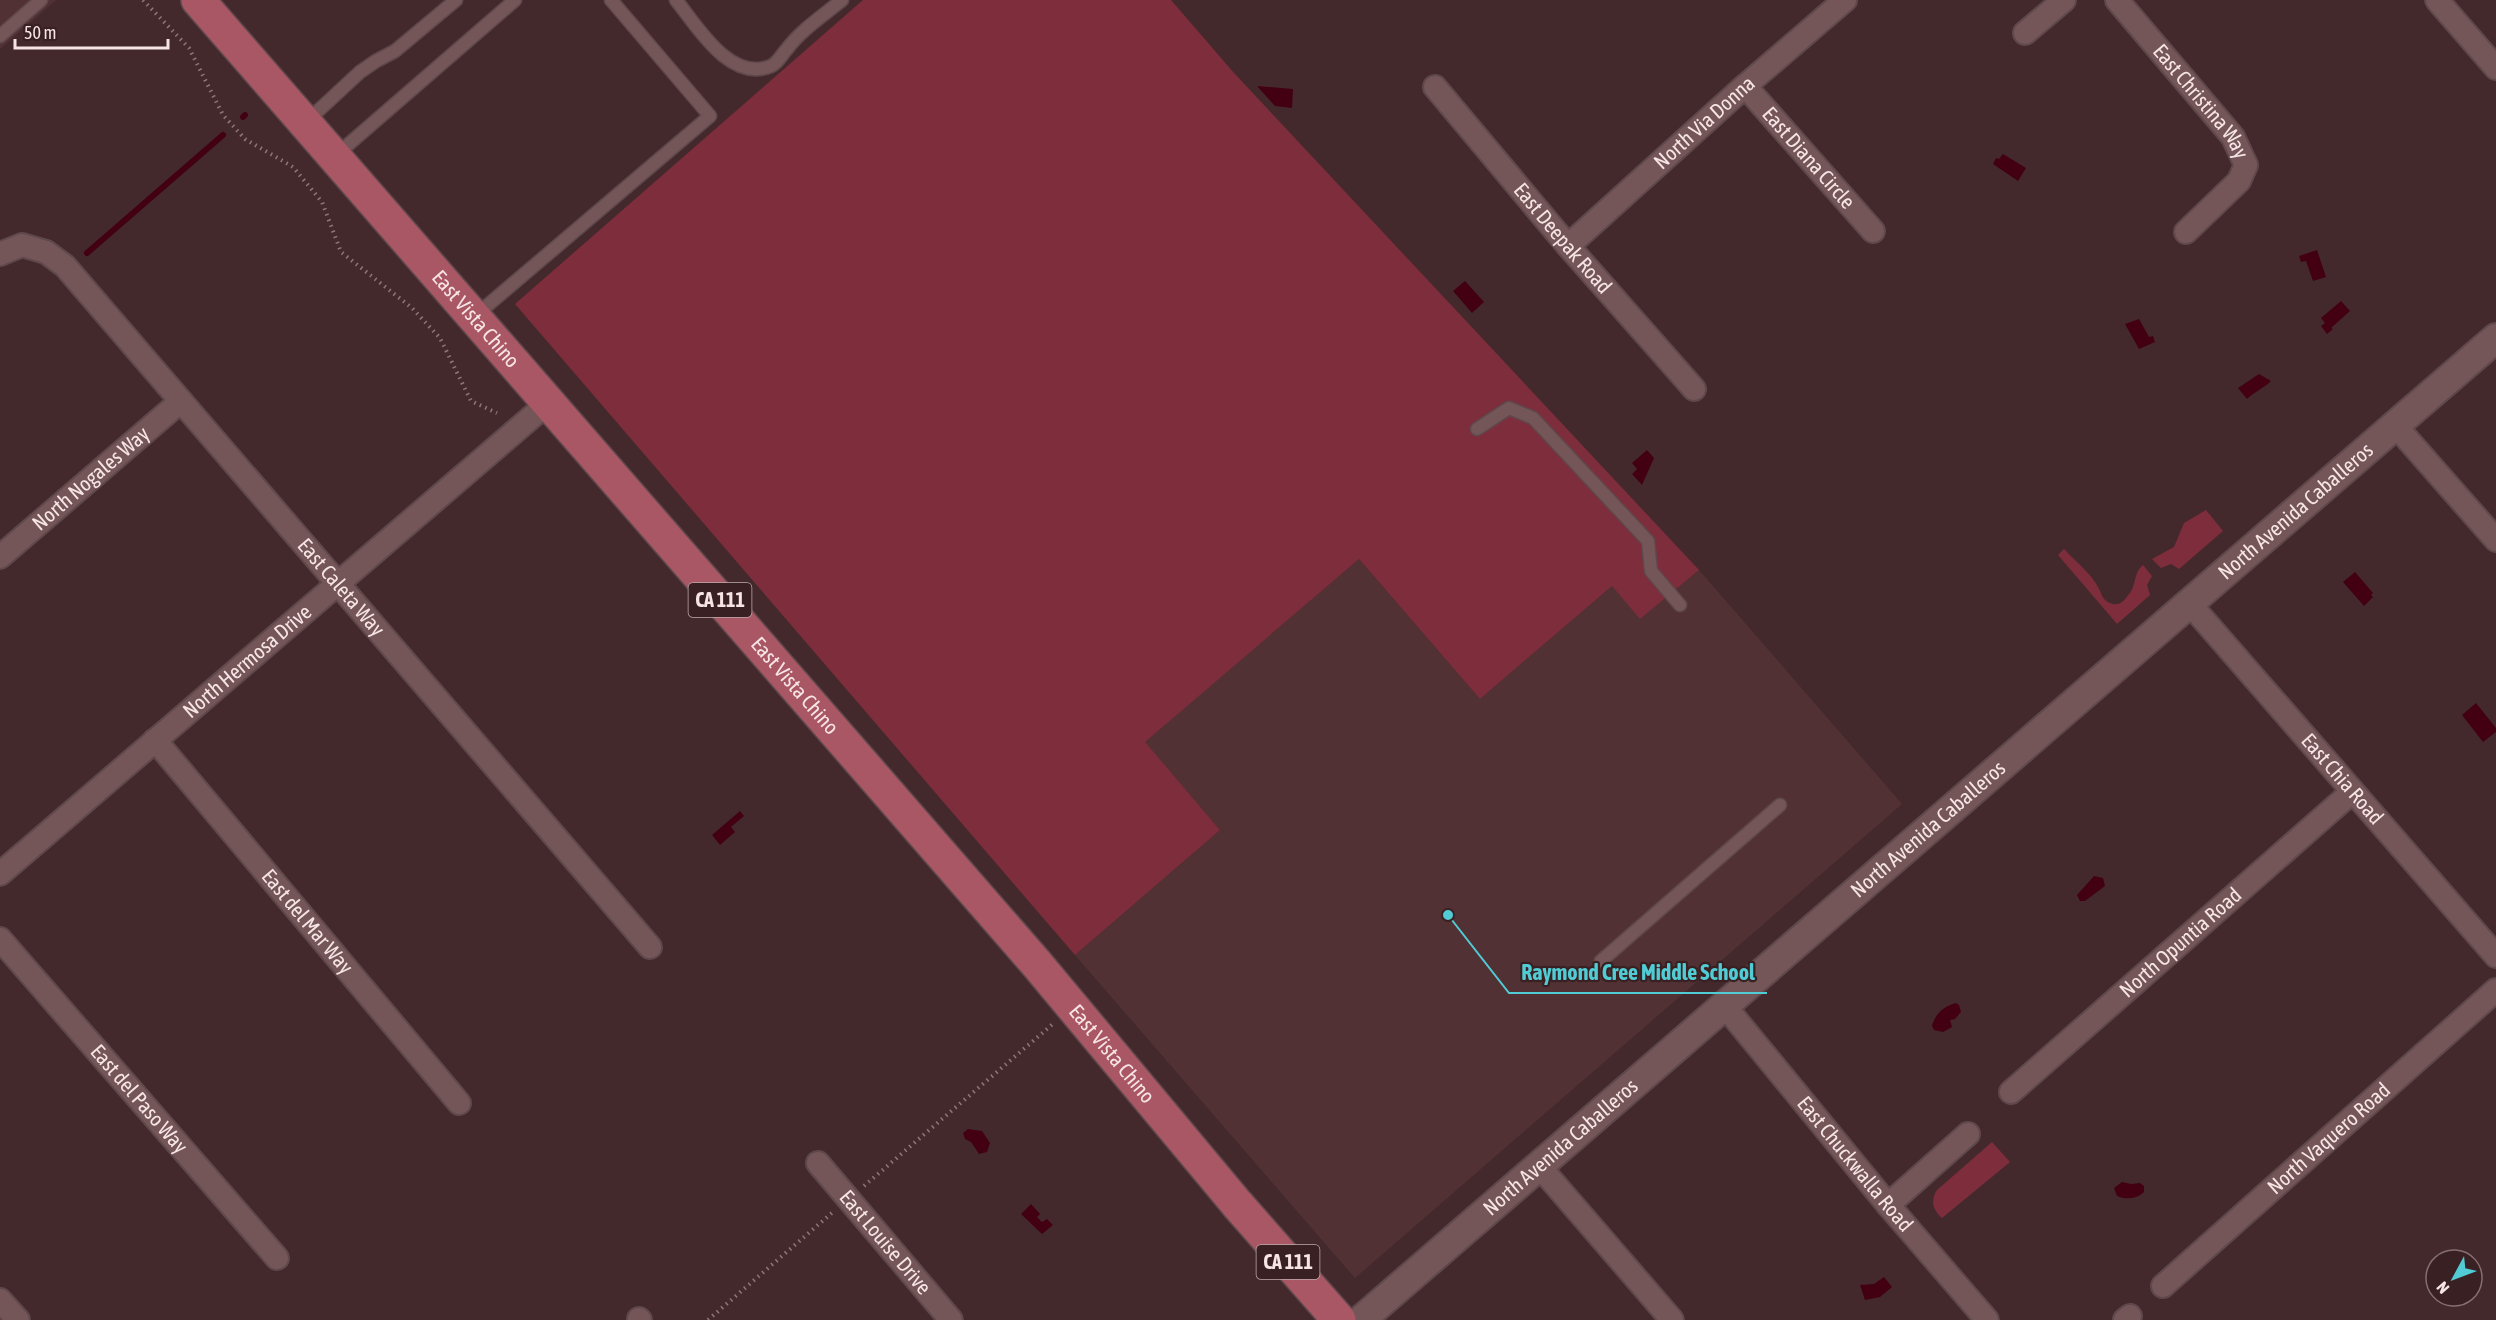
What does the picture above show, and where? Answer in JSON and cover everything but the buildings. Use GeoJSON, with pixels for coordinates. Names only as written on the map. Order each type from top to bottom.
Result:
{"type":"FeatureCollection","features":[{"type":"Feature","properties":{"kind":"main road","name":"East Vista Chino"},"geometry":{"type":"LineString","coordinates":[[198,0],[1072,1006],[1237,1204],[1339,1320]]}},
{"type":"Feature","properties":{"kind":"street","name":"North Via Donna"},"geometry":{"type":"LineString","coordinates":[[1568,246],[1745,86],[1845,0]]}},
{"type":"Feature","properties":{"kind":"street"},"geometry":{"type":"LineString","coordinates":[[2025,33],[2064,0]]}},
{"type":"Feature","properties":{"kind":"street","name":"East Christina Way"},"geometry":{"type":"LineString","coordinates":[[2117,0],[2233,137],[2246,165],[2239,181],[2187,232]]}},
{"type":"Feature","properties":{"kind":"street"},"geometry":{"type":"LineString","coordinates":[[2437,0],[2496,68]]}},
{"type":"Feature","properties":{"kind":"street","name":"East Diana Circle"},"geometry":{"type":"LineString","coordinates":[[1745,86],[1873,231]]}},
{"type":"Feature","properties":{"kind":"street","name":"East Deepak Road"},"geometry":{"type":"LineString","coordinates":[[1435,87],[1568,246],[1694,389]]}},
{"type":"Feature","properties":{"kind":"street","name":"East Caleta Way"},"geometry":{"type":"LineString","coordinates":[[0,254],[22,245],[46,252],[65,266],[650,946]]}},
{"type":"Feature","properties":{"kind":"street","name":"North Avenida Caballeros"},"geometry":{"type":"LineString","coordinates":[[1361,1320],[2496,338]]}},
{"type":"Feature","properties":{"kind":"street","name":"North Nogales Way"},"geometry":{"type":"LineString","coordinates":[[0,557],[181,401]]}},
{"type":"Feature","properties":{"kind":"street","name":"North Hermosa Drive"},"geometry":{"type":"LineString","coordinates":[[0,874],[548,403]]}},
{"type":"Feature","properties":{"kind":"street"},"geometry":{"type":"LineString","coordinates":[[2396,425],[2496,540]]}},
{"type":"Feature","properties":{"kind":"street","name":"East Chia Road"},"geometry":{"type":"LineString","coordinates":[[2190,604],[2496,956]]}},
{"type":"Feature","properties":{"kind":"street","name":"East del Mar Way"},"geometry":{"type":"LineString","coordinates":[[155,740],[459,1103]]}},
{"type":"Feature","properties":{"kind":"street","name":"North Opuntia Road"},"geometry":{"type":"LineString","coordinates":[[2011,1092],[2352,792]]}},
{"type":"Feature","properties":{"kind":"street","name":"East del Paso Way"},"geometry":{"type":"LineString","coordinates":[[0,939],[277,1258]]}},
{"type":"Feature","properties":{"kind":"street","name":"North Vaquero Road"},"geometry":{"type":"LineString","coordinates":[[2163,1286],[2496,990]]}},
{"type":"Feature","properties":{"kind":"street","name":"East Chuckwalla Road"},"geometry":{"type":"LineString","coordinates":[[1724,1005],[1888,1205],[1987,1320]]}},
{"type":"Feature","properties":{"kind":"street"},"geometry":{"type":"LineString","coordinates":[[1888,1205],[1968,1134]]}},
{"type":"Feature","properties":{"kind":"street","name":"East Louise Drive"},"geometry":{"type":"LineString","coordinates":[[818,1163],[951,1320]]}},
{"type":"Feature","properties":{"kind":"street"},"geometry":{"type":"LineString","coordinates":[[1540,1167],[1672,1320]]}},
{"type":"Feature","properties":{"kind":"street"},"geometry":{"type":"LineString","coordinates":[[0,1300],[18,1320]]}},
{"type":"Feature","properties":{"kind":"lane"},"geometry":{"type":"LineString","coordinates":[[0,36],[41,0]]}},
{"type":"Feature","properties":{"kind":"lane"},"geometry":{"type":"LineString","coordinates":[[305,123],[360,72],[395,51],[456,0]]}},
{"type":"Feature","properties":{"kind":"lane"},"geometry":{"type":"LineString","coordinates":[[334,157],[515,0]]}},
{"type":"Feature","properties":{"kind":"lane"},"geometry":{"type":"LineString","coordinates":[[473,317],[710,116],[610,0]]}},
{"type":"Feature","properties":{"kind":"lane"},"geometry":{"type":"LineString","coordinates":[[676,0],[720,54],[730,62],[760,68],[773,65],[794,40],[842,0]]}},
{"type":"Feature","properties":{"kind":"lane"},"geometry":{"type":"LineString","coordinates":[[1477,429],[1509,408],[1533,418],[1647,541],[1651,571],[1680,605]]}},
{"type":"Feature","properties":{"kind":"lane"},"geometry":{"type":"LineString","coordinates":[[1601,961],[1780,805]]}},
{"type":"Feature","properties":{"kind":"path"},"geometry":{"type":"LineString","coordinates":[[143,0],[189,48],[223,115],[246,139],[293,166],[322,202],[341,252],[412,308],[440,338],[471,401],[497,413]]}},
{"type":"Feature","properties":{"kind":"path"},"geometry":{"type":"LineString","coordinates":[[708,1320],[1072,1006]]}},
{"type":"Feature","properties":{"kind":"shaded area"},"geometry":{"type":"Polygon","coordinates":[[[0,0],[56,0],[0,49],[0,0]]]}},
{"type":"Feature","properties":{"kind":"shaded area"},"geometry":{"type":"Polygon","coordinates":[[[863,0],[1171,0],[1234,73],[1699,570],[1640,619],[1612,586],[1480,699],[1359,559],[1145,742],[1220,830],[1075,955],[515,304],[863,0]]]}},
{"type":"Feature","properties":{"kind":"shaded area"},"geometry":{"type":"Polygon","coordinates":[[[1257,86],[1293,89],[1292,108],[1275,106],[1257,86]]]}},
{"type":"Feature","properties":{"kind":"shaded area"},"geometry":{"type":"Polygon","coordinates":[[[2003,154],[2026,168],[2018,181],[1993,164],[1996,158],[1999,159],[2003,154]]]}},
{"type":"Feature","properties":{"kind":"shaded area"},"geometry":{"type":"Polygon","coordinates":[[[2317,250],[2326,277],[2313,281],[2306,261],[2301,262],[2299,256],[2317,250]]]}},
{"type":"Feature","properties":{"kind":"shaded area"},"geometry":{"type":"Polygon","coordinates":[[[1465,281],[1484,302],[1472,313],[1453,291],[1465,281]]]}},
{"type":"Feature","properties":{"kind":"shaded area"},"geometry":{"type":"Polygon","coordinates":[[[2341,301],[2350,311],[2327,334],[2321,326],[2325,323],[2321,318],[2341,301]]]}},
{"type":"Feature","properties":{"kind":"shaded area"},"geometry":{"type":"Polygon","coordinates":[[[2139,319],[2149,337],[2153,336],[2155,342],[2139,349],[2125,324],[2139,319]]]}},
{"type":"Feature","properties":{"kind":"shaded area"},"geometry":{"type":"Polygon","coordinates":[[[2259,374],[2271,381],[2247,399],[2238,388],[2259,374]]]}},
{"type":"Feature","properties":{"kind":"shaded area"},"geometry":{"type":"Polygon","coordinates":[[[1647,450],[1654,458],[1642,485],[1632,474],[1637,469],[1632,463],[1647,450]]]}},
{"type":"Feature","properties":{"kind":"shaded area"},"geometry":{"type":"Polygon","coordinates":[[[2206,510],[2223,531],[2179,569],[2171,564],[2161,568],[2152,559],[2174,547],[2184,523],[2206,510]]]}},
{"type":"Feature","properties":{"kind":"shaded area"},"geometry":{"type":"Polygon","coordinates":[[[2064,549],[2092,578],[2107,602],[2116,604],[2125,599],[2143,565],[2152,576],[2147,585],[2150,595],[2117,624],[2058,555],[2064,549]]]}},
{"type":"Feature","properties":{"kind":"shaded area"},"geometry":{"type":"Polygon","coordinates":[[[1359,559],[1480,699],[1612,586],[1640,618],[1699,570],[1902,804],[1355,1278],[1075,955],[1220,830],[1144,742],[1359,559]]]}},
{"type":"Feature","properties":{"kind":"shaded area"},"geometry":{"type":"Polygon","coordinates":[[[2355,572],[2373,593],[2371,595],[2373,597],[2364,606],[2343,582],[2355,572]]]}},
{"type":"Feature","properties":{"kind":"shaded area"},"geometry":{"type":"Polygon","coordinates":[[[2476,703],[2496,728],[2496,732],[2483,742],[2462,715],[2476,703]]]}},
{"type":"Feature","properties":{"kind":"shaded area"},"geometry":{"type":"Polygon","coordinates":[[[740,811],[744,816],[731,827],[735,832],[720,845],[712,835],[740,811]]]}},
{"type":"Feature","properties":{"kind":"shaded area"},"geometry":{"type":"Polygon","coordinates":[[[2094,876],[2103,878],[2105,886],[2085,901],[2080,901],[2077,895],[2094,876]]]}},
{"type":"Feature","properties":{"kind":"shaded area"},"geometry":{"type":"Polygon","coordinates":[[[1956,1003],[1961,1012],[1955,1019],[1950,1020],[1952,1027],[1943,1032],[1934,1030],[1933,1022],[1938,1014],[1944,1008],[1956,1003]]]}},
{"type":"Feature","properties":{"kind":"shaded area"},"geometry":{"type":"Polygon","coordinates":[[[968,1129],[982,1131],[990,1143],[987,1152],[979,1154],[971,1142],[965,1139],[963,1133],[968,1129]]]}},
{"type":"Feature","properties":{"kind":"shaded area"},"geometry":{"type":"Polygon","coordinates":[[[1992,1142],[2010,1162],[1942,1218],[1936,1212],[1934,1205],[1937,1190],[1992,1142]]]}},
{"type":"Feature","properties":{"kind":"shaded area"},"geometry":{"type":"Polygon","coordinates":[[[2122,1182],[2140,1183],[2144,1186],[2144,1192],[2131,1198],[2117,1196],[2114,1188],[2122,1182]]]}},
{"type":"Feature","properties":{"kind":"shaded area"},"geometry":{"type":"Polygon","coordinates":[[[1031,1204],[1040,1214],[1037,1217],[1042,1222],[1047,1219],[1053,1225],[1042,1234],[1021,1214],[1031,1204]]]}},
{"type":"Feature","properties":{"kind":"shaded area"},"geometry":{"type":"Polygon","coordinates":[[[1884,1277],[1892,1287],[1880,1297],[1865,1300],[1860,1285],[1874,1284],[1884,1277]]]}},
{"type":"Feature","properties":{"kind":"waterway"},"geometry":{"type":"LineString","coordinates":[[87,253],[223,135]]}},
{"type":"Feature","properties":{"kind":"place","name":"Raymond Cree Middle School"},"geometry":{"type":"Point","coordinates":[1448,915]}}]}
